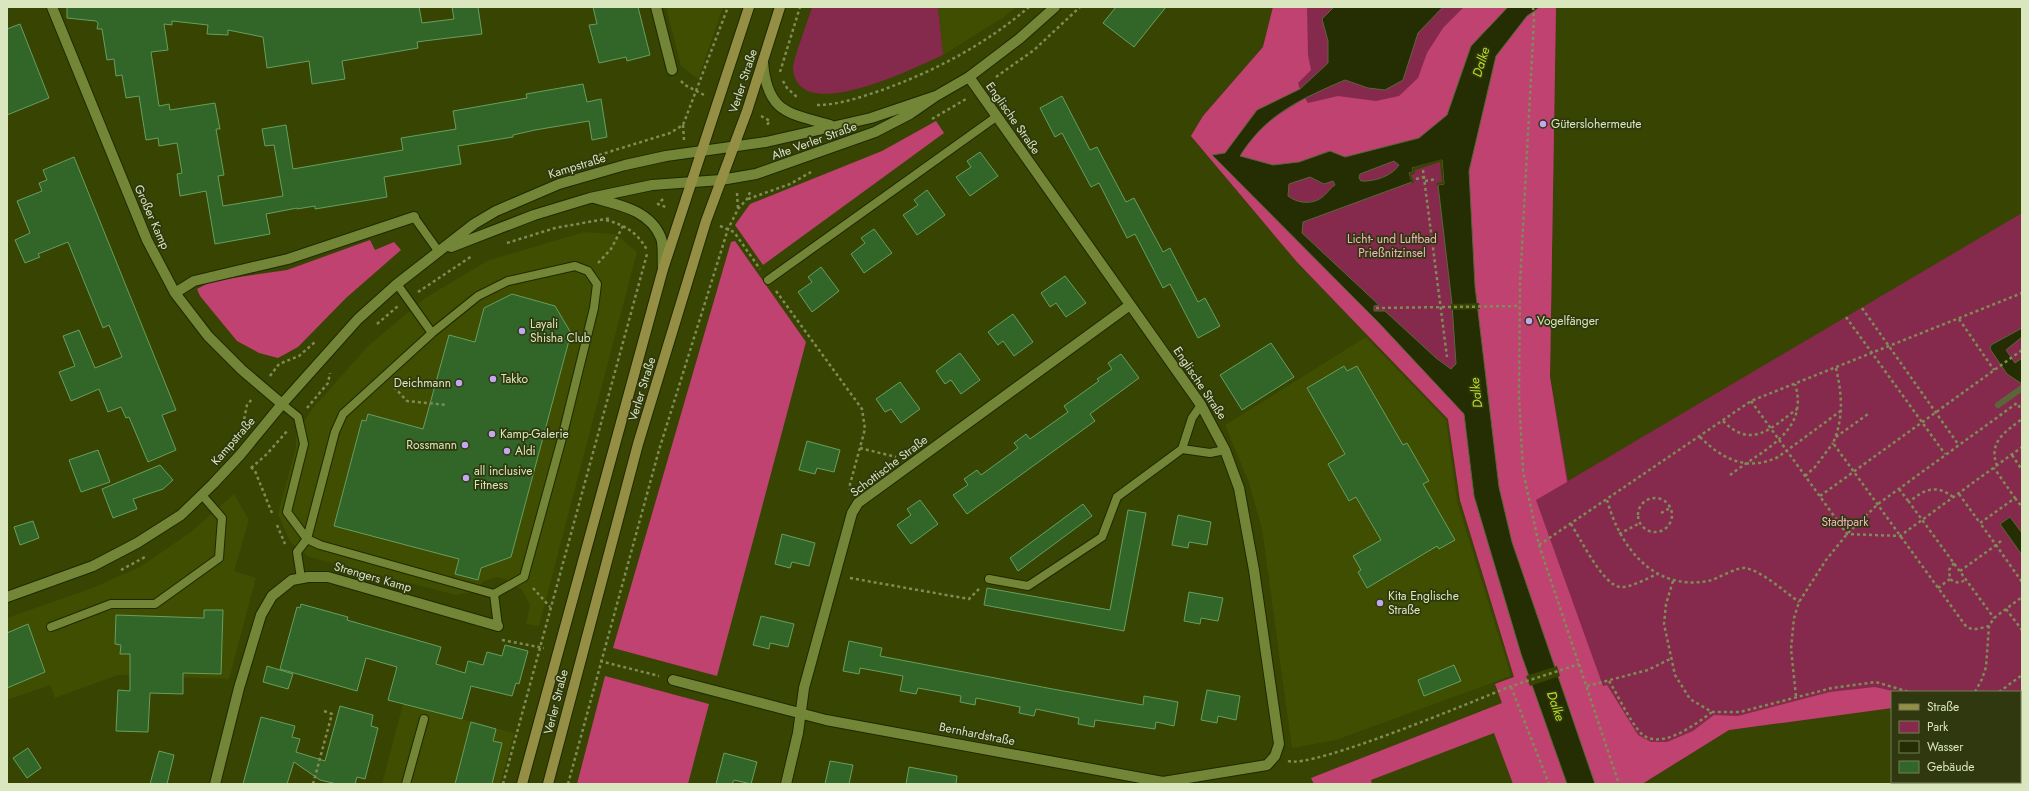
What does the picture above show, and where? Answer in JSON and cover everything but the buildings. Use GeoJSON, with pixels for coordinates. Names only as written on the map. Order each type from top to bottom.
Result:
{"type":"FeatureCollection","features":[{"type":"Feature","properties":{"kind":"main road","name":"Verler Straße"},"geometry":{"type":"LineString","coordinates":[[522,784],[663,269],[749,7]]}},
{"type":"Feature","properties":{"kind":"main road","name":"Verler Straße"},"geometry":{"type":"LineString","coordinates":[[548,784],[638,444],[706,221],[734,147],[780,7]]}},
{"type":"Feature","properties":{"kind":"street","name":"Großer Kamp"},"geometry":{"type":"LineString","coordinates":[[52,7],[146,240],[175,293],[208,336],[242,370],[282,404]]}},
{"type":"Feature","properties":{"kind":"street"},"geometry":{"type":"LineString","coordinates":[[656,7],[672,70]]}},
{"type":"Feature","properties":{"kind":"street","name":"Alte Verler Straße"},"geometry":{"type":"LineString","coordinates":[[691,182],[721,180],[768,171],[875,132],[910,114],[936,96],[969,77],[1019,39],[1055,7]]}},
{"type":"Feature","properties":{"kind":"street","name":"Alte Verler Straße"},"geometry":{"type":"LineString","coordinates":[[763,62],[764,79],[771,99],[784,109],[798,116],[832,126]]}},
{"type":"Feature","properties":{"kind":"street","name":"Englische Straße"},"geometry":{"type":"LineString","coordinates":[[969,77],[1201,405],[1226,450],[1240,488],[1254,570],[1278,744],[1275,756]]}},
{"type":"Feature","properties":{"kind":"street","name":"Alte Verler Straße"},"geometry":{"type":"LineString","coordinates":[[734,147],[766,142],[870,118],[936,96]]}},
{"type":"Feature","properties":{"kind":"street","name":"Kampstraße"},"geometry":{"type":"LineString","coordinates":[[7,597],[93,566],[137,543],[181,514],[202,495],[240,455],[282,404],[358,319],[397,284],[474,224],[496,211],[559,184],[625,165],[666,156],[701,150],[734,147]]}},
{"type":"Feature","properties":{"kind":"street","name":"Kampstraße"},"geometry":{"type":"LineString","coordinates":[[441,251],[534,215],[590,198],[652,185],[691,182]]}},
{"type":"Feature","properties":{"kind":"street","name":"Kampstraße"},"geometry":{"type":"LineString","coordinates":[[590,198],[629,207],[651,223],[661,238],[663,269]]}},
{"type":"Feature","properties":{"kind":"street"},"geometry":{"type":"LineString","coordinates":[[175,293],[194,281],[288,259],[414,216]]}},
{"type":"Feature","properties":{"kind":"street","name":"Schottische Straße"},"geometry":{"type":"LineString","coordinates":[[786,784],[798,733],[804,688],[852,513],[858,503],[1130,305]]}},
{"type":"Feature","properties":{"kind":"street","name":"Strengers Kamp"},"geometry":{"type":"LineString","coordinates":[[215,784],[239,688],[261,615],[272,596],[292,580],[301,578],[328,577],[498,626]]}},
{"type":"Feature","properties":{"kind":"street","name":"Bernhardstraße"},"geometry":{"type":"LineString","coordinates":[[673,680],[826,720],[1162,783],[1267,765],[1275,756]]}},
{"type":"Feature","properties":{"kind":"lane"},"geometry":{"type":"LineString","coordinates":[[768,280],[996,116]]}},
{"type":"Feature","properties":{"kind":"lane"},"geometry":{"type":"LineString","coordinates":[[414,216],[441,251]]}},
{"type":"Feature","properties":{"kind":"lane"},"geometry":{"type":"LineString","coordinates":[[282,404],[298,418],[304,444],[287,512],[307,539],[320,546],[494,594],[524,577],[561,442],[594,308],[597,284],[588,271],[575,266],[508,281],[478,296],[432,334],[343,414],[335,432],[307,539],[297,552],[301,578]]}},
{"type":"Feature","properties":{"kind":"lane"},"geometry":{"type":"LineString","coordinates":[[397,284],[432,334]]}},
{"type":"Feature","properties":{"kind":"lane"},"geometry":{"type":"LineString","coordinates":[[989,579],[1028,586],[1102,537],[1117,497],[1182,449],[1192,418],[1201,405]]}},
{"type":"Feature","properties":{"kind":"lane"},"geometry":{"type":"LineString","coordinates":[[1182,449],[1210,453],[1226,450]]}},
{"type":"Feature","properties":{"kind":"lane"},"geometry":{"type":"LineString","coordinates":[[51,627],[111,604],[155,604],[219,558],[222,518],[202,495]]}},
{"type":"Feature","properties":{"kind":"lane"},"geometry":{"type":"LineString","coordinates":[[494,594],[498,626]]}},
{"type":"Feature","properties":{"kind":"lane"},"geometry":{"type":"LineString","coordinates":[[406,784],[424,719]]}},
{"type":"Feature","properties":{"kind":"path"},"geometry":{"type":"LineString","coordinates":[[684,139],[683,125],[697,92],[728,7]]}},
{"type":"Feature","properties":{"kind":"path"},"geometry":{"type":"LineString","coordinates":[[800,7],[780,72],[787,88],[800,100]]}},
{"type":"Feature","properties":{"kind":"path"},"geometry":{"type":"LineString","coordinates":[[816,104],[838,103],[908,81],[958,57],[1010,24],[1030,7]]}},
{"type":"Feature","properties":{"kind":"path"},"geometry":{"type":"LineString","coordinates":[[1533,7],[1534,13],[1520,306],[1519,396],[1523,465],[1539,545],[1619,784]]}},
{"type":"Feature","properties":{"kind":"path"},"geometry":{"type":"LineString","coordinates":[[672,70],[685,85],[704,95]]}},
{"type":"Feature","properties":{"kind":"path"},"geometry":{"type":"LineString","coordinates":[[758,115],[770,121]]}},
{"type":"Feature","properties":{"kind":"path"},"geometry":{"type":"LineString","coordinates":[[770,126],[770,121],[773,118]]}},
{"type":"Feature","properties":{"kind":"path"},"geometry":{"type":"LineString","coordinates":[[670,133],[683,125]]}},
{"type":"Feature","properties":{"kind":"path"},"geometry":{"type":"LineString","coordinates":[[1423,170],[1447,357]]}},
{"type":"Feature","properties":{"kind":"path"},"geometry":{"type":"LineString","coordinates":[[1416,179],[1424,177]]}},
{"type":"Feature","properties":{"kind":"path"},"geometry":{"type":"LineString","coordinates":[[1425,181],[1437,179]]}},
{"type":"Feature","properties":{"kind":"path"},"geometry":{"type":"LineString","coordinates":[[568,784],[659,450],[728,229],[738,209],[747,199],[752,185]]}},
{"type":"Feature","properties":{"kind":"path"},"geometry":{"type":"LineString","coordinates":[[737,190],[738,209]]}},
{"type":"Feature","properties":{"kind":"path"},"geometry":{"type":"LineString","coordinates":[[655,208],[658,204],[658,200]]}},
{"type":"Feature","properties":{"kind":"path"},"geometry":{"type":"LineString","coordinates":[[658,204],[669,208]]}},
{"type":"Feature","properties":{"kind":"path"},"geometry":{"type":"LineString","coordinates":[[502,244],[555,228],[586,221],[605,220],[624,226],[642,240],[648,251],[503,784]]}},
{"type":"Feature","properties":{"kind":"path"},"geometry":{"type":"LineString","coordinates":[[588,271],[600,262],[611,249],[624,226]]}},
{"type":"Feature","properties":{"kind":"path"},"geometry":{"type":"LineString","coordinates":[[721,226],[734,232],[862,410],[865,429],[849,488],[858,503]]}},
{"type":"Feature","properties":{"kind":"path"},"geometry":{"type":"LineString","coordinates":[[373,328],[407,298],[473,256]]}},
{"type":"Feature","properties":{"kind":"path"},"geometry":{"type":"LineString","coordinates":[[1539,545],[1751,401],[2022,294]]}},
{"type":"Feature","properties":{"kind":"path"},"geometry":{"type":"LineString","coordinates":[[1376,308],[1520,306]]}},
{"type":"Feature","properties":{"kind":"path"},"geometry":{"type":"LineString","coordinates":[[1862,308],[1958,444]]}},
{"type":"Feature","properties":{"kind":"path"},"geometry":{"type":"LineString","coordinates":[[1846,317],[1945,454]]}},
{"type":"Feature","properties":{"kind":"path"},"geometry":{"type":"LineString","coordinates":[[1959,319],[1994,370]]}},
{"type":"Feature","properties":{"kind":"path"},"geometry":{"type":"LineString","coordinates":[[1820,496],[2022,350]]}},
{"type":"Feature","properties":{"kind":"path"},"geometry":{"type":"LineString","coordinates":[[251,467],[267,454],[328,383],[331,368]]}},
{"type":"Feature","properties":{"kind":"path"},"geometry":{"type":"LineString","coordinates":[[1804,476],[1815,467],[1836,438],[1842,410],[1840,384],[1836,368]]}},
{"type":"Feature","properties":{"kind":"path"},"geometry":{"type":"LineString","coordinates":[[384,376],[407,401],[447,405]]}},
{"type":"Feature","properties":{"kind":"path"},"geometry":{"type":"LineString","coordinates":[[1913,380],[1916,377]]}},
{"type":"Feature","properties":{"kind":"path"},"geometry":{"type":"LineString","coordinates":[[1730,475],[1778,440],[1791,428],[1798,413],[1798,394],[1795,384]]}},
{"type":"Feature","properties":{"kind":"path"},"geometry":{"type":"LineString","coordinates":[[1896,393],[1899,390]]}},
{"type":"Feature","properties":{"kind":"path"},"geometry":{"type":"LineString","coordinates":[[241,428],[245,423],[247,405],[253,398]]}},
{"type":"Feature","properties":{"kind":"path"},"geometry":{"type":"LineString","coordinates":[[1751,401],[1847,534]]}},
{"type":"Feature","properties":{"kind":"path"},"geometry":{"type":"LineString","coordinates":[[1796,696],[1791,649],[1794,618],[1799,602],[1826,560],[1847,534],[1878,504],[1958,444],[2017,403],[2022,411]]}},
{"type":"Feature","properties":{"kind":"path"},"geometry":{"type":"LineString","coordinates":[[1723,421],[1730,428],[1745,435],[1762,434],[1798,409]]}},
{"type":"Feature","properties":{"kind":"path"},"geometry":{"type":"LineString","coordinates":[[1700,437],[1721,455],[1744,464],[1768,462],[1786,451],[1842,410]]}},
{"type":"Feature","properties":{"kind":"path"},"geometry":{"type":"LineString","coordinates":[[1836,438],[1868,414]]}},
{"type":"Feature","properties":{"kind":"path"},"geometry":{"type":"LineString","coordinates":[[2022,419],[2004,432],[1996,444],[1993,456],[1995,467],[2022,507]]}},
{"type":"Feature","properties":{"kind":"path"},"geometry":{"type":"LineString","coordinates":[[1833,443],[1968,628],[1974,629],[1989,626]]}},
{"type":"Feature","properties":{"kind":"path"},"geometry":{"type":"LineString","coordinates":[[860,448],[898,458],[907,468]]}},
{"type":"Feature","properties":{"kind":"path"},"geometry":{"type":"LineString","coordinates":[[1847,534],[1900,536],[2022,448]]}},
{"type":"Feature","properties":{"kind":"path"},"geometry":{"type":"LineString","coordinates":[[2012,455],[2022,470]]}},
{"type":"Feature","properties":{"kind":"path"},"geometry":{"type":"LineString","coordinates":[[1899,489],[1994,618]]}},
{"type":"Feature","properties":{"kind":"path"},"geometry":{"type":"LineString","coordinates":[[1909,502],[1927,490],[1944,490],[1953,497]]}},
{"type":"Feature","properties":{"kind":"path"},"geometry":{"type":"LineString","coordinates":[[1959,494],[2022,582]]}},
{"type":"Feature","properties":{"kind":"path"},"geometry":{"type":"LineString","coordinates":[[1980,524],[2016,498]]}},
{"type":"Feature","properties":{"kind":"path"},"geometry":{"type":"LineString","coordinates":[[1649,499],[1660,499],[1670,508],[1672,512],[1670,523],[1663,530],[1652,532],[1648,531],[1640,523],[1638,512],[1640,506],[1649,499]]}},
{"type":"Feature","properties":{"kind":"path"},"geometry":{"type":"LineString","coordinates":[[1607,500],[1619,534],[1624,542],[1641,561],[1658,574],[1674,581],[1694,583],[1714,580],[1743,568],[1753,570],[1799,602]]}},
{"type":"Feature","properties":{"kind":"path"},"geometry":{"type":"LineString","coordinates":[[1660,513],[1670,508]]}},
{"type":"Feature","properties":{"kind":"path"},"geometry":{"type":"LineString","coordinates":[[1619,534],[1640,523]]}},
{"type":"Feature","properties":{"kind":"path"},"geometry":{"type":"LineString","coordinates":[[1571,524],[1597,566],[1609,582],[1614,585],[1625,587],[1658,574]]}},
{"type":"Feature","properties":{"kind":"path"},"geometry":{"type":"LineString","coordinates":[[1960,571],[2001,541]]}},
{"type":"Feature","properties":{"kind":"path"},"geometry":{"type":"LineString","coordinates":[[1950,579],[1949,570],[1954,563]]}},
{"type":"Feature","properties":{"kind":"path"},"geometry":{"type":"LineString","coordinates":[[834,575],[969,600],[989,579]]}},
{"type":"Feature","properties":{"kind":"path"},"geometry":{"type":"LineString","coordinates":[[524,577],[550,607]]}},
{"type":"Feature","properties":{"kind":"path"},"geometry":{"type":"LineString","coordinates":[[1938,588],[1950,579]]}},
{"type":"Feature","properties":{"kind":"path"},"geometry":{"type":"LineString","coordinates":[[1950,579],[1959,583],[1966,579]]}},
{"type":"Feature","properties":{"kind":"path"},"geometry":{"type":"LineString","coordinates":[[1674,581],[1666,604],[1664,624],[1675,674],[1690,699],[1712,712],[1740,712],[1796,696],[1832,688],[1876,682],[1906,691]]}},
{"type":"Feature","properties":{"kind":"path"},"geometry":{"type":"LineString","coordinates":[[1976,691],[1986,667],[1989,626],[1994,618],[2022,597]]}},
{"type":"Feature","properties":{"kind":"path"},"geometry":{"type":"LineString","coordinates":[[2006,609],[2022,630]]}},
{"type":"Feature","properties":{"kind":"path"},"geometry":{"type":"LineString","coordinates":[[498,626],[500,639],[539,648]]}},
{"type":"Feature","properties":{"kind":"path"},"geometry":{"type":"LineString","coordinates":[[1587,686],[1648,670],[1672,658]]}},
{"type":"Feature","properties":{"kind":"path"},"geometry":{"type":"LineString","coordinates":[[601,661],[673,680]]}},
{"type":"Feature","properties":{"kind":"path"},"geometry":{"type":"LineString","coordinates":[[1275,756],[1291,762],[1341,751],[1511,687],[1579,664]]}},
{"type":"Feature","properties":{"kind":"path"},"geometry":{"type":"LineString","coordinates":[[2000,691],[2021,676],[2022,680]]}},
{"type":"Feature","properties":{"kind":"path"},"geometry":{"type":"LineString","coordinates":[[1608,681],[1640,733],[1652,738],[1667,739],[1679,734],[1712,712]]}},
{"type":"Feature","properties":{"kind":"path"},"geometry":{"type":"LineString","coordinates":[[1511,687],[1549,784]]}},
{"type":"Feature","properties":{"kind":"path"},"geometry":{"type":"LineString","coordinates":[[313,784],[332,714],[324,712]]}},
{"type":"Feature","properties":{"kind":"shaded area"},"geometry":{"type":"Polygon","coordinates":[[[666,7],[723,7],[698,79],[681,66],[666,7]]]}},
{"type":"Feature","properties":{"kind":"shaded area"},"geometry":{"type":"Polygon","coordinates":[[[938,7],[1016,7],[1004,17],[943,55],[938,7]]]}},
{"type":"Feature","properties":{"kind":"shaded area"},"geometry":{"type":"Polygon","coordinates":[[[1273,7],[1307,7],[1308,55],[1311,70],[1298,83],[1300,89],[1257,110],[1225,153],[1212,155],[1379,323],[1464,414],[1474,496],[1521,654],[1567,784],[1513,784],[1494,733],[1371,780],[1372,784],[1314,784],[1311,778],[1502,703],[1495,684],[1514,677],[1460,500],[1448,419],[1297,262],[1191,136],[1203,116],[1263,47],[1273,7]]]}},
{"type":"Feature","properties":{"kind":"shaded area"},"geometry":{"type":"Polygon","coordinates":[[[1464,7],[1508,7],[1471,46],[1447,115],[1419,138],[1345,157],[1330,151],[1299,162],[1273,165],[1239,156],[1265,123],[1305,98],[1308,103],[1338,96],[1376,101],[1399,96],[1418,78],[1427,53],[1443,28],[1464,7]]]}},
{"type":"Feature","properties":{"kind":"shaded area"},"geometry":{"type":"Polygon","coordinates":[[[1540,7],[1556,7],[1550,377],[1567,482],[1536,500],[1603,686],[1607,685],[1638,735],[1651,742],[1667,742],[1693,731],[1714,715],[1738,716],[1830,692],[1875,687],[1893,691],[1891,691],[1891,708],[1729,730],[1642,784],[1595,784],[1512,542],[1499,487],[1475,287],[1469,171],[1496,56],[1527,16],[1540,7]]]}},
{"type":"Feature","properties":{"kind":"shaded area"},"geometry":{"type":"Polygon","coordinates":[[[936,121],[944,133],[763,265],[735,225],[750,204],[882,151],[936,121]]]}},
{"type":"Feature","properties":{"kind":"shaded area"},"geometry":{"type":"Polygon","coordinates":[[[584,232],[615,234],[637,252],[539,626],[526,624],[530,605],[523,591],[508,580],[497,577],[484,581],[473,592],[456,595],[309,557],[290,542],[278,514],[296,447],[296,434],[313,408],[367,347],[425,298],[487,261],[584,232]]]}},
{"type":"Feature","properties":{"kind":"shaded area"},"geometry":{"type":"Polygon","coordinates":[[[370,240],[375,250],[394,242],[401,250],[346,298],[298,347],[278,358],[259,353],[237,341],[200,296],[197,289],[212,281],[287,270],[370,240]]]}},
{"type":"Feature","properties":{"kind":"shaded area"},"geometry":{"type":"Polygon","coordinates":[[[735,241],[806,342],[717,676],[613,648],[731,242],[735,241]]]}},
{"type":"Feature","properties":{"kind":"shaded area","name":"Kita Englische Straße"},"geometry":{"type":"Polygon","coordinates":[[[1366,337],[1446,420],[1457,501],[1511,676],[1336,740],[1292,748],[1262,529],[1249,483],[1225,425],[1366,337]]]}},
{"type":"Feature","properties":{"kind":"shaded area"},"geometry":{"type":"Polygon","coordinates":[[[234,494],[249,520],[234,571],[256,578],[229,679],[118,675],[55,698],[50,685],[7,700],[7,618],[92,588],[142,566],[192,531],[234,494]]]}},
{"type":"Feature","properties":{"kind":"shaded area"},"geometry":{"type":"Polygon","coordinates":[[[605,676],[709,704],[688,784],[577,784],[605,676]]]}},
{"type":"Feature","properties":{"kind":"shaded area"},"geometry":{"type":"Polygon","coordinates":[[[403,704],[514,733],[500,784],[382,784],[403,704]]]}},
{"type":"Feature","properties":{"kind":"green space"},"geometry":{"type":"Polygon","coordinates":[[[812,7],[938,7],[943,55],[886,80],[860,88],[836,93],[815,93],[800,85],[793,68],[812,7]]]}},
{"type":"Feature","properties":{"kind":"green space","name":"Stadtpark"},"geometry":{"type":"Polygon","coordinates":[[[1273,7],[1556,7],[1550,377],[1568,481],[2022,213],[2022,784],[1970,783],[2021,783],[2021,691],[1891,691],[1891,708],[1729,730],[1642,784],[1532,784],[1495,684],[1514,677],[1460,500],[1448,419],[1297,262],[1191,136],[1203,116],[1263,47],[1273,7]]]}},
{"type":"Feature","properties":{"kind":"water","name":"Dalke"},"geometry":{"type":"Polygon","coordinates":[[[1334,7],[1443,7],[1418,33],[1403,80],[1385,90],[1368,88],[1345,80],[1314,94],[1286,109],[1261,129],[1250,141],[1240,156],[1273,165],[1299,162],[1330,151],[1345,157],[1419,138],[1447,115],[1471,46],[1508,7],[1540,7],[1527,16],[1496,56],[1469,171],[1475,286],[1499,487],[1512,542],[1595,784],[1567,784],[1521,654],[1474,496],[1464,414],[1379,323],[1212,155],[1225,153],[1257,110],[1300,89],[1328,63],[1328,41],[1322,19],[1334,7]],[[1442,160],[1412,168],[1413,172],[1409,173],[1412,182],[1303,222],[1302,233],[1379,305],[1374,306],[1374,311],[1385,311],[1436,358],[1451,369],[1456,364],[1452,304],[1438,185],[1444,184],[1442,160]],[[1394,161],[1360,174],[1359,178],[1361,181],[1366,181],[1382,178],[1396,169],[1399,165],[1394,161]],[[1310,177],[1289,184],[1288,196],[1300,202],[1313,202],[1323,197],[1335,185],[1333,181],[1324,184],[1310,177]]]}},
{"type":"Feature","properties":{"kind":"water"},"geometry":{"type":"Polygon","coordinates":[[[2022,328],[2022,337],[2006,350],[2015,363],[2022,358],[2022,384],[2007,374],[1990,349],[1991,345],[2022,328]]]}},
{"type":"Feature","properties":{"kind":"water"},"geometry":{"type":"Polygon","coordinates":[[[2010,517],[2022,533],[2022,555],[2000,524],[2010,517]]]}},
{"type":"Feature","properties":{"kind":"pier"},"geometry":{"type":"Polygon","coordinates":[[[1442,159],[1444,184],[1436,185],[1437,183],[1442,182],[1440,162],[1415,170],[1415,173],[1411,175],[1414,182],[1412,184],[1409,173],[1413,172],[1412,168],[1442,159]]]}},
{"type":"Feature","properties":{"kind":"pier"},"geometry":{"type":"Polygon","coordinates":[[[1479,303],[1480,309],[1451,310],[1451,304],[1479,303]]]}},
{"type":"Feature","properties":{"kind":"pier"},"geometry":{"type":"Polygon","coordinates":[[[1557,666],[1560,676],[1530,686],[1526,676],[1557,666]]]}},
{"type":"Feature","properties":{"kind":"waterway"},"geometry":{"type":"LineString","coordinates":[[1998,405],[2022,388]]}},
{"type":"Feature","properties":{"kind":"place","name":"Güterslohermeute"},"geometry":{"type":"Point","coordinates":[1543,124]}},
{"type":"Feature","properties":{"kind":"place","name":"Vogelfänger"},"geometry":{"type":"Point","coordinates":[1529,321]}},
{"type":"Feature","properties":{"kind":"place","name":"Layali Shisha Club"},"geometry":{"type":"Point","coordinates":[522,331]}},
{"type":"Feature","properties":{"kind":"place","name":"Takko"},"geometry":{"type":"Point","coordinates":[493,379]}},
{"type":"Feature","properties":{"kind":"place","name":"Deichmann"},"geometry":{"type":"Point","coordinates":[459,383]}},
{"type":"Feature","properties":{"kind":"place","name":"Kamp-Galerie"},"geometry":{"type":"Point","coordinates":[492,434]}},
{"type":"Feature","properties":{"kind":"place","name":"Rossmann"},"geometry":{"type":"Point","coordinates":[465,445]}},
{"type":"Feature","properties":{"kind":"place","name":"Aldi"},"geometry":{"type":"Point","coordinates":[507,451]}},
{"type":"Feature","properties":{"kind":"place","name":"all inclusive Fitness"},"geometry":{"type":"Point","coordinates":[466,478]}},
{"type":"Feature","properties":{"kind":"place","name":"Kita Englische Straße"},"geometry":{"type":"Point","coordinates":[1380,603]}},
{"type":"Feature","properties":{"kind":"park label","name":"Licht- und Luftbad Prießnitzinsel"},"geometry":{"type":"Point","coordinates":[1392,246]}}]}
